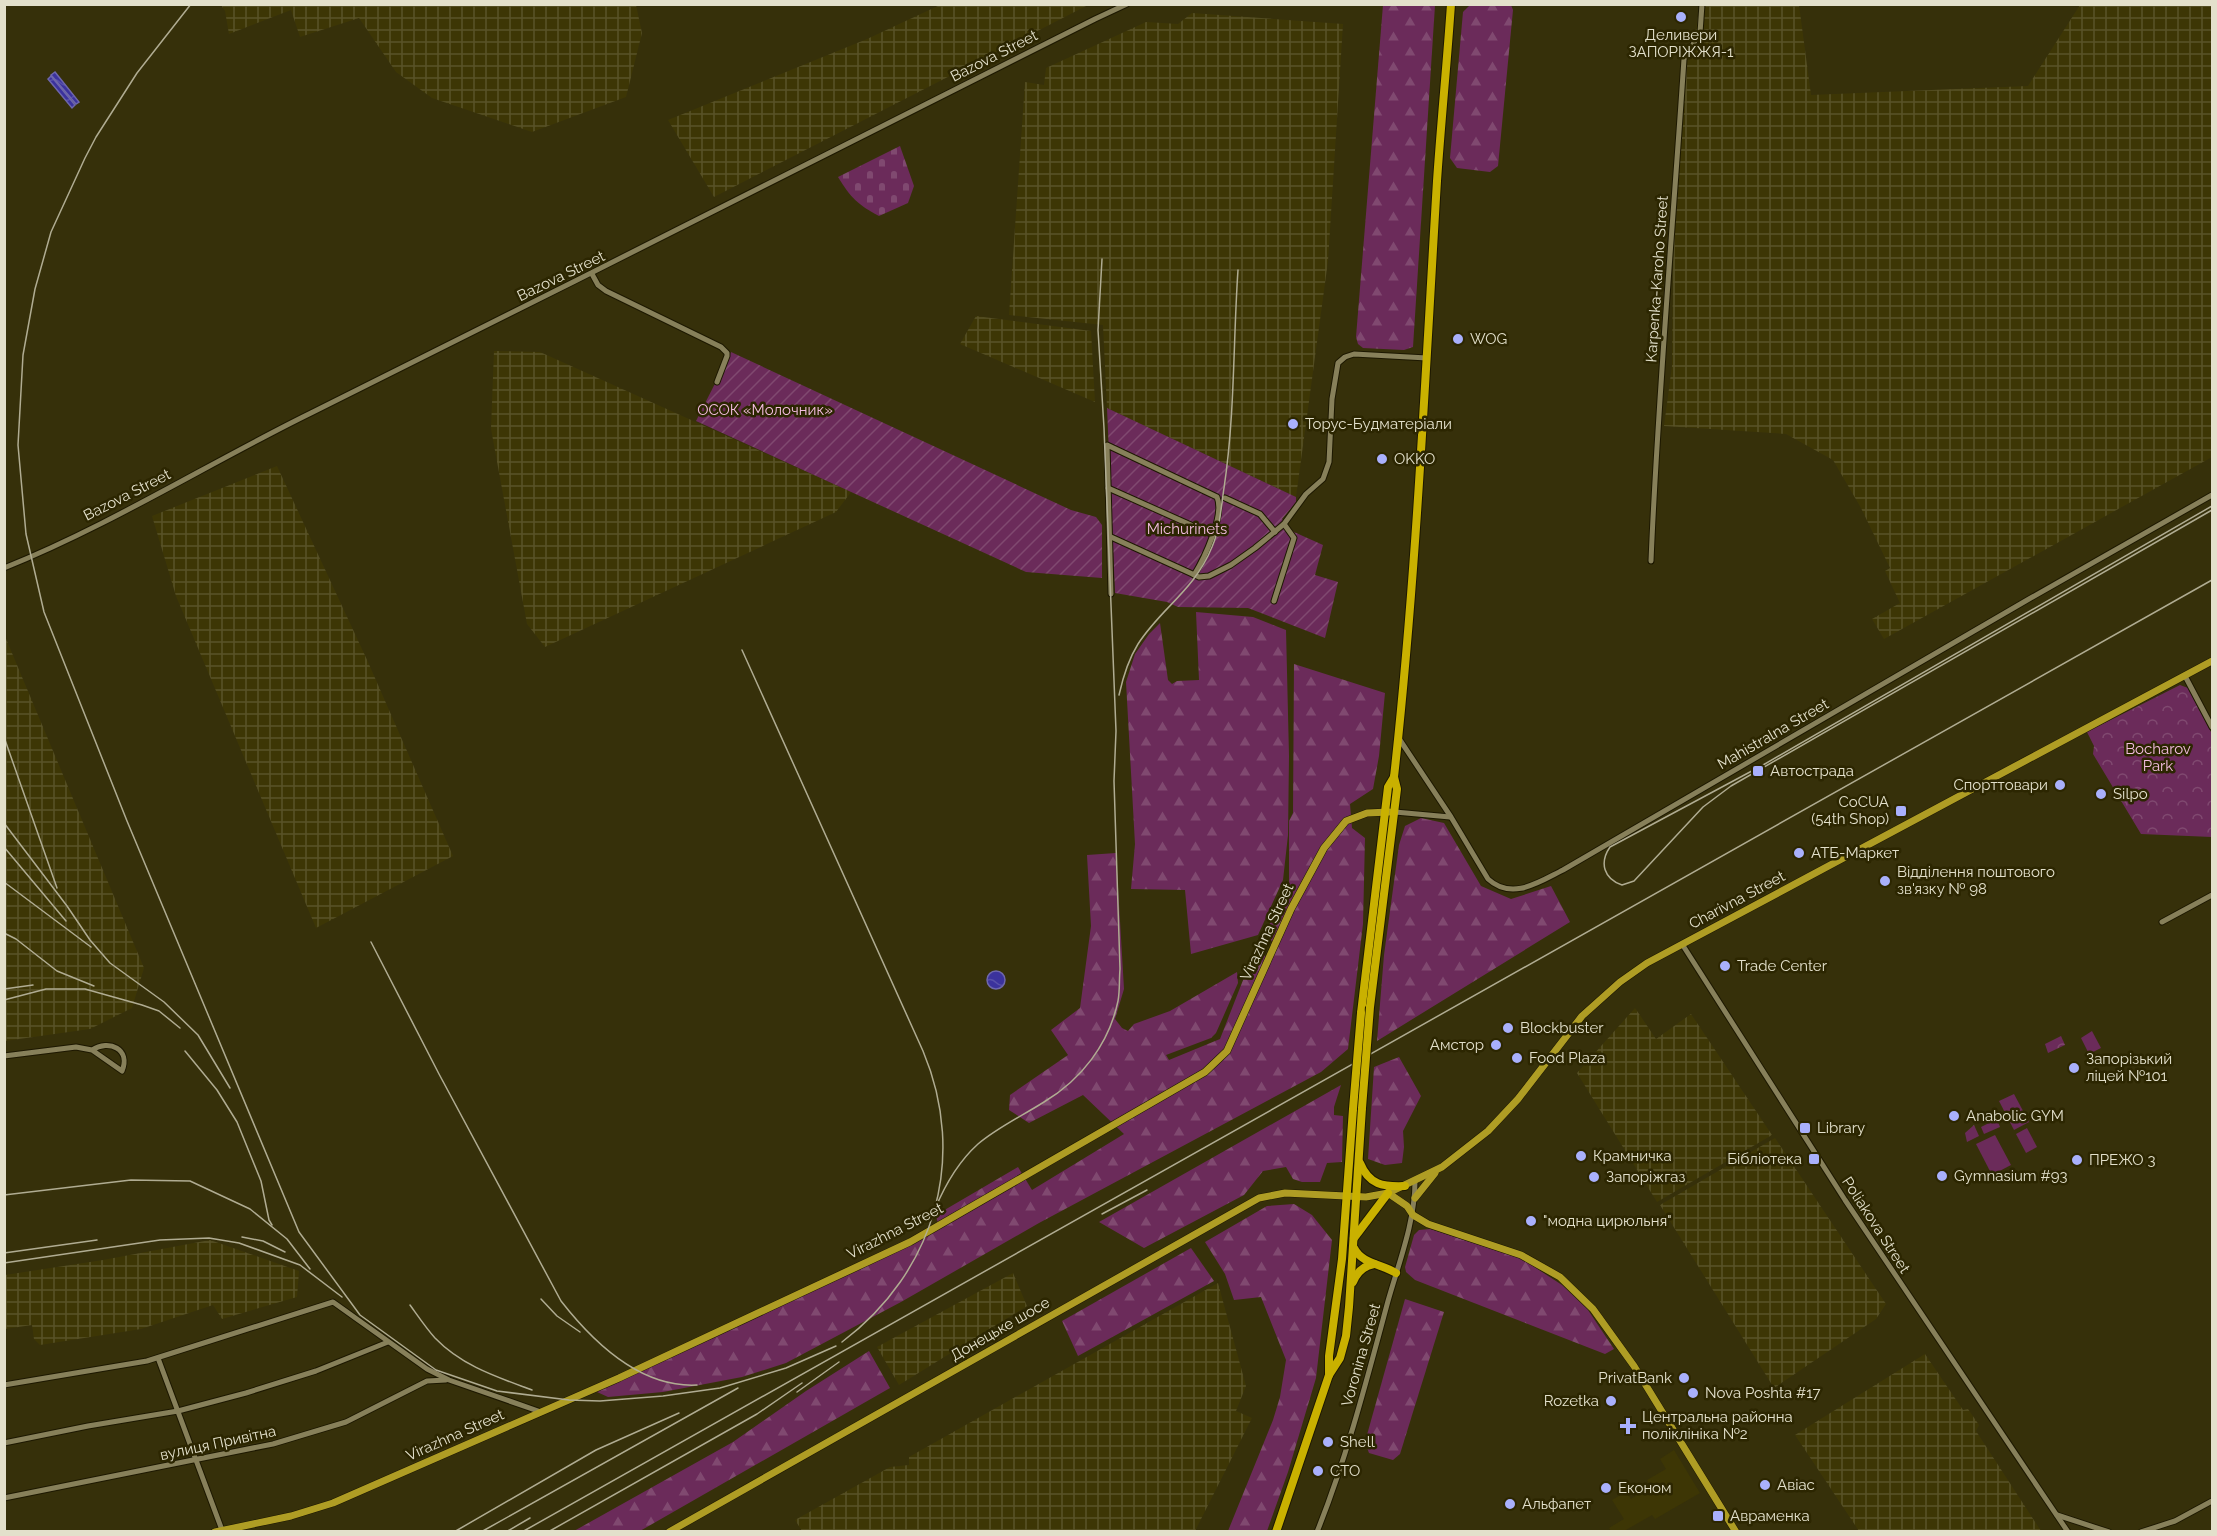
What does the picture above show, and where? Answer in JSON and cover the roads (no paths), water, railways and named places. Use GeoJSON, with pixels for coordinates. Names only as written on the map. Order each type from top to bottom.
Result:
{"type":"FeatureCollection","features":[{"type":"Feature","properties":{"kind":"highway"},"geometry":{"type":"LineString","coordinates":[[1329,1375],[1346,1196],[1395,812],[1397,789],[1394,777],[1414,558],[1437,178],[1451,4]]}},
{"type":"Feature","properties":{"kind":"highway"},"geometry":{"type":"LineString","coordinates":[[1276,1532],[1329,1375],[1340,1358],[1343,1347],[1350,1290],[1359,1160],[1357,1109],[1361,1013],[1384,812],[1388,787],[1394,777]]}},
{"type":"Feature","properties":{"kind":"highway"},"geometry":{"type":"LineString","coordinates":[[1359,1160],[1370,1180],[1380,1186],[1405,1186]]}},
{"type":"Feature","properties":{"kind":"highway"},"geometry":{"type":"LineString","coordinates":[[1354,1243],[1388,1193]]}},
{"type":"Feature","properties":{"kind":"highway"},"geometry":{"type":"LineString","coordinates":[[1354,1243],[1360,1257],[1396,1273]]}},
{"type":"Feature","properties":{"kind":"highway"},"geometry":{"type":"LineString","coordinates":[[1350,1290],[1360,1270],[1368,1265],[1377,1264]]}},
{"type":"Feature","properties":{"kind":"main road","name":"Charivna Street"},"geometry":{"type":"LineString","coordinates":[[1356,1197],[1388,1193],[1415,1181],[1442,1167],[1488,1131],[1518,1099],[1582,1016],[1620,982],[1647,963],[2212,661]]}},
{"type":"Feature","properties":{"kind":"main road","name":"Virazhna Street"},"geometry":{"type":"LineString","coordinates":[[219,1531],[291,1516],[333,1503],[542,1412],[910,1242],[1205,1072],[1227,1051],[1291,909],[1324,848],[1346,821],[1367,813],[1395,812]]}},
{"type":"Feature","properties":{"kind":"main road"},"geometry":{"type":"LineString","coordinates":[[1415,1198],[1442,1167]]}},
{"type":"Feature","properties":{"kind":"main road","name":"Донецьке шосе"},"geometry":{"type":"LineString","coordinates":[[669,1532],[1259,1198],[1285,1192],[1356,1197]]}},
{"type":"Feature","properties":{"kind":"main road"},"geometry":{"type":"LineString","coordinates":[[1388,1193],[1407,1206],[1413,1215],[1428,1224],[1521,1255],[1560,1277],[1593,1309],[1634,1366],[1736,1532]]}},
{"type":"Feature","properties":{"kind":"street","name":"Bazova Street"},"geometry":{"type":"LineString","coordinates":[[4,568],[140,503],[273,431],[592,274],[1127,4]]}},
{"type":"Feature","properties":{"kind":"street","name":"Karpenka-Karoho Street"},"geometry":{"type":"LineString","coordinates":[[1651,561],[1656,439],[1666,330],[1684,59],[1700,33],[1702,4]]}},
{"type":"Feature","properties":{"kind":"street"},"geometry":{"type":"LineString","coordinates":[[592,274],[598,285],[606,291],[722,347],[727,356],[717,382]]}},
{"type":"Feature","properties":{"kind":"street"},"geometry":{"type":"LineString","coordinates":[[1111,537],[1203,578],[1231,565],[1284,524],[1306,494],[1323,479],[1326,471],[1338,363],[1354,354],[1427,358]]}},
{"type":"Feature","properties":{"kind":"street"},"geometry":{"type":"LineString","coordinates":[[1111,594],[1107,446],[1217,497],[1219,506],[1210,546],[1194,575]]}},
{"type":"Feature","properties":{"kind":"street"},"geometry":{"type":"LineString","coordinates":[[1108,488],[1211,534]]}},
{"type":"Feature","properties":{"kind":"street","name":"Mahistralna Street"},"geometry":{"type":"LineString","coordinates":[[1398,737],[1451,817],[1481,869],[1494,884],[1506,890],[1521,889],[1538,883],[2029,598],[2212,495]]}},
{"type":"Feature","properties":{"kind":"street"},"geometry":{"type":"LineString","coordinates":[[1225,498],[1260,514],[1275,532]]}},
{"type":"Feature","properties":{"kind":"street"},"geometry":{"type":"LineString","coordinates":[[1274,601],[1294,538],[1284,524]]}},
{"type":"Feature","properties":{"kind":"street"},"geometry":{"type":"LineString","coordinates":[[2186,676],[2212,727]]}},
{"type":"Feature","properties":{"kind":"street","name":"Virazhna Street"},"geometry":{"type":"LineString","coordinates":[[1395,812],[1451,817]]}},
{"type":"Feature","properties":{"kind":"street"},"geometry":{"type":"LineString","coordinates":[[2162,922],[2212,895]]}},
{"type":"Feature","properties":{"kind":"street","name":"Poliakova Street"},"geometry":{"type":"LineString","coordinates":[[1682,944],[1845,1200],[2068,1532]]}},
{"type":"Feature","properties":{"kind":"street"},"geometry":{"type":"LineString","coordinates":[[4,1056],[76,1047],[92,1050],[110,1065],[122,1071],[125,1062],[121,1050],[111,1046],[97,1047],[92,1050]]}},
{"type":"Feature","properties":{"kind":"street","name":"Voronina Street"},"geometry":{"type":"LineString","coordinates":[[1317,1532],[1357,1414],[1413,1215],[1415,1181]]}},
{"type":"Feature","properties":{"kind":"street"},"geometry":{"type":"LineString","coordinates":[[4,1385],[158,1358],[334,1302],[427,1369],[449,1380],[542,1412]]}},
{"type":"Feature","properties":{"kind":"street"},"geometry":{"type":"LineString","coordinates":[[4,1443],[178,1411],[316,1371],[388,1342]]}},
{"type":"Feature","properties":{"kind":"street"},"geometry":{"type":"LineString","coordinates":[[158,1358],[198,1460],[219,1531]]}},
{"type":"Feature","properties":{"kind":"street"},"geometry":{"type":"LineString","coordinates":[[427,1369],[427,1381],[449,1380]]}},
{"type":"Feature","properties":{"kind":"street","name":"вулиця Привітна"},"geometry":{"type":"LineString","coordinates":[[4,1498],[273,1444],[346,1422],[427,1381]]}},
{"type":"Feature","properties":{"kind":"street"},"geometry":{"type":"LineString","coordinates":[[2141,1532],[2175,1521],[2212,1501]]}},
{"type":"Feature","properties":{"kind":"street"},"geometry":{"type":"LineString","coordinates":[[2057,1515],[2109,1532]]}},
{"type":"Feature","properties":{"kind":"water"},"geometry":{"type":"Polygon","coordinates":[[[55,72],[79,102],[76,104],[51,75],[55,72]]]}},
{"type":"Feature","properties":{"kind":"water"},"geometry":{"type":"Polygon","coordinates":[[[51,76],[75,105],[72,108],[48,79],[51,76]]]}},
{"type":"Feature","properties":{"kind":"water"},"geometry":{"type":"Polygon","coordinates":[[[992,971],[1000,971],[1005,976],[1003,987],[992,989],[987,984],[987,976],[992,971]]]}},
{"type":"Feature","properties":{"kind":"tram line"},"geometry":{"type":"LineString","coordinates":[[2212,506],[1763,765],[1610,847],[1604,864],[1607,875],[1622,885],[1634,881],[1703,807],[1731,786],[2212,510]]}},
{"type":"Feature","properties":{"kind":"railway"},"geometry":{"type":"LineString","coordinates":[[191,4],[137,73],[96,137],[51,232],[35,289],[23,355],[18,445],[26,534],[44,612],[127,821],[299,1232],[360,1315],[436,1370],[497,1391],[569,1400],[600,1401],[663,1396],[720,1388],[786,1368],[836,1346]]}},
{"type":"Feature","properties":{"kind":"railway"},"geometry":{"type":"LineString","coordinates":[[935,1209],[953,1174],[978,1144],[1057,1093],[1081,1072],[1092,1059],[1108,1032],[1118,1001],[1120,969],[1114,781],[1116,731],[1098,330],[1102,259]]}},
{"type":"Feature","properties":{"kind":"railway"},"geometry":{"type":"LineString","coordinates":[[1119,695],[1126,669],[1138,644],[1196,576],[1205,562],[1217,533],[1228,461],[1238,270]]}},
{"type":"Feature","properties":{"kind":"railway"},"geometry":{"type":"LineString","coordinates":[[522,1532],[2212,580]]}},
{"type":"Feature","properties":{"kind":"railway"},"geometry":{"type":"LineString","coordinates":[[742,650],[923,1051],[936,1091],[942,1132],[942,1172],[934,1210],[920,1247],[900,1282],[874,1314],[842,1342]]}},
{"type":"Feature","properties":{"kind":"railway"},"geometry":{"type":"LineString","coordinates":[[4,737],[57,888]]}},
{"type":"Feature","properties":{"kind":"railway"},"geometry":{"type":"LineString","coordinates":[[4,823],[90,940],[110,963],[164,1002],[198,1035],[230,1088]]}},
{"type":"Feature","properties":{"kind":"railway"},"geometry":{"type":"LineString","coordinates":[[4,847],[66,921]]}},
{"type":"Feature","properties":{"kind":"railway"},"geometry":{"type":"LineString","coordinates":[[4,882],[91,947]]}},
{"type":"Feature","properties":{"kind":"railway"},"geometry":{"type":"LineString","coordinates":[[4,933],[16,939],[57,971],[94,986]]}},
{"type":"Feature","properties":{"kind":"railway"},"geometry":{"type":"LineString","coordinates":[[371,942],[561,1301],[588,1332],[620,1360],[657,1379],[676,1384],[697,1385]]}},
{"type":"Feature","properties":{"kind":"railway"},"geometry":{"type":"LineString","coordinates":[[4,989],[33,985]]}},
{"type":"Feature","properties":{"kind":"railway"},"geometry":{"type":"LineString","coordinates":[[4,1000],[46,989],[85,989],[159,1011],[180,1028]]}},
{"type":"Feature","properties":{"kind":"railway"},"geometry":{"type":"LineString","coordinates":[[185,1051],[217,1090],[237,1122],[261,1181],[272,1225]]}},
{"type":"Feature","properties":{"kind":"railway"},"geometry":{"type":"LineString","coordinates":[[4,1195],[131,1180],[190,1181],[250,1209],[287,1239],[310,1269]]}},
{"type":"Feature","properties":{"kind":"railway"},"geometry":{"type":"LineString","coordinates":[[1102,1214],[1147,1190]]}},
{"type":"Feature","properties":{"kind":"railway"},"geometry":{"type":"LineString","coordinates":[[242,1237],[263,1241],[285,1252]]}},
{"type":"Feature","properties":{"kind":"railway"},"geometry":{"type":"LineString","coordinates":[[4,1263],[160,1240],[209,1238],[239,1243],[300,1265],[342,1297]]}},
{"type":"Feature","properties":{"kind":"railway"},"geometry":{"type":"LineString","coordinates":[[4,1253],[97,1240]]}},
{"type":"Feature","properties":{"kind":"railway"},"geometry":{"type":"LineString","coordinates":[[541,1299],[557,1316],[580,1332]]}},
{"type":"Feature","properties":{"kind":"railway"},"geometry":{"type":"LineString","coordinates":[[410,1305],[445,1348],[480,1370],[532,1390]]}},
{"type":"Feature","properties":{"kind":"railway"},"geometry":{"type":"LineString","coordinates":[[797,1392],[839,1362]]}},
{"type":"Feature","properties":{"kind":"railway"},"geometry":{"type":"LineString","coordinates":[[548,1532],[757,1414],[802,1383]]}},
{"type":"Feature","properties":{"kind":"railway"},"geometry":{"type":"LineString","coordinates":[[481,1532],[738,1388]]}},
{"type":"Feature","properties":{"kind":"railway"},"geometry":{"type":"LineString","coordinates":[[454,1532],[596,1450],[679,1413]]}},
{"type":"Feature","properties":{"kind":"railway"},"geometry":{"type":"LineString","coordinates":[[506,1532],[530,1518]]}},
{"type":"Feature","properties":{"kind":"place","name":"Деливери ЗАПОРІЖЖЯ-1"},"geometry":{"type":"Point","coordinates":[1681,17]}},
{"type":"Feature","properties":{"kind":"place","name":"WOG"},"geometry":{"type":"Point","coordinates":[1458,339]}},
{"type":"Feature","properties":{"kind":"place","name":"Торус-Будматеріали"},"geometry":{"type":"Point","coordinates":[1293,424]}},
{"type":"Feature","properties":{"kind":"place","name":"OKKO"},"geometry":{"type":"Point","coordinates":[1382,459]}},
{"type":"Feature","properties":{"kind":"place","name":"Автострада"},"geometry":{"type":"Point","coordinates":[1758,771]}},
{"type":"Feature","properties":{"kind":"place","name":"Спорттовари"},"geometry":{"type":"Point","coordinates":[2060,785]}},
{"type":"Feature","properties":{"kind":"place","name":"Silpo"},"geometry":{"type":"Point","coordinates":[2101,794]}},
{"type":"Feature","properties":{"kind":"place","name":"CoCUA (54th Shop)"},"geometry":{"type":"Point","coordinates":[1901,811]}},
{"type":"Feature","properties":{"kind":"place","name":"АТБ-Маркет"},"geometry":{"type":"Point","coordinates":[1799,853]}},
{"type":"Feature","properties":{"kind":"place","name":"Відділення поштового зв'язку № 98"},"geometry":{"type":"Point","coordinates":[1885,881]}},
{"type":"Feature","properties":{"kind":"place","name":"Trade Center"},"geometry":{"type":"Point","coordinates":[1725,966]}},
{"type":"Feature","properties":{"kind":"place","name":"Blockbuster"},"geometry":{"type":"Point","coordinates":[1508,1028]}},
{"type":"Feature","properties":{"kind":"place","name":"Амстор"},"geometry":{"type":"Point","coordinates":[1496,1045]}},
{"type":"Feature","properties":{"kind":"place","name":"Food Plaza"},"geometry":{"type":"Point","coordinates":[1517,1058]}},
{"type":"Feature","properties":{"kind":"place","name":"Запорізький ліцей №101"},"geometry":{"type":"Point","coordinates":[2074,1068]}},
{"type":"Feature","properties":{"kind":"place","name":"Anabolic GYM"},"geometry":{"type":"Point","coordinates":[1954,1116]}},
{"type":"Feature","properties":{"kind":"place","name":"Library"},"geometry":{"type":"Point","coordinates":[1805,1128]}},
{"type":"Feature","properties":{"kind":"place","name":"Крамничка"},"geometry":{"type":"Point","coordinates":[1581,1156]}},
{"type":"Feature","properties":{"kind":"place","name":"Бібліотека"},"geometry":{"type":"Point","coordinates":[1814,1159]}},
{"type":"Feature","properties":{"kind":"place","name":"ПРЕЖО 3"},"geometry":{"type":"Point","coordinates":[2077,1160]}},
{"type":"Feature","properties":{"kind":"place","name":"Gymnasium #93"},"geometry":{"type":"Point","coordinates":[1942,1176]}},
{"type":"Feature","properties":{"kind":"place","name":"Запоріжгаз"},"geometry":{"type":"Point","coordinates":[1594,1177]}},
{"type":"Feature","properties":{"kind":"place","name":"\"модна цирюльня\""},"geometry":{"type":"Point","coordinates":[1531,1221]}},
{"type":"Feature","properties":{"kind":"place","name":"PrivatBank"},"geometry":{"type":"Point","coordinates":[1684,1378]}},
{"type":"Feature","properties":{"kind":"place","name":"Nova Poshta #17"},"geometry":{"type":"Point","coordinates":[1693,1393]}},
{"type":"Feature","properties":{"kind":"place","name":"Rozetka"},"geometry":{"type":"Point","coordinates":[1611,1401]}},
{"type":"Feature","properties":{"kind":"place","name":"Центральна районна поліклініка №2"},"geometry":{"type":"Point","coordinates":[1628,1426]}},
{"type":"Feature","properties":{"kind":"place","name":"Shell"},"geometry":{"type":"Point","coordinates":[1328,1442]}},
{"type":"Feature","properties":{"kind":"place","name":"СТО"},"geometry":{"type":"Point","coordinates":[1318,1471]}},
{"type":"Feature","properties":{"kind":"place","name":"Авіас"},"geometry":{"type":"Point","coordinates":[1765,1485]}},
{"type":"Feature","properties":{"kind":"place","name":"Економ"},"geometry":{"type":"Point","coordinates":[1606,1488]}},
{"type":"Feature","properties":{"kind":"place","name":"Альфапет"},"geometry":{"type":"Point","coordinates":[1510,1504]}},
{"type":"Feature","properties":{"kind":"place","name":"Авраменка"},"geometry":{"type":"Point","coordinates":[1718,1516]}},
{"type":"Feature","properties":{"kind":"park label","name":"ОСОК «Молочник»"},"geometry":{"type":"Point","coordinates":[765,410]}},
{"type":"Feature","properties":{"kind":"park label","name":"Michurinets"},"geometry":{"type":"Point","coordinates":[1187,529]}},
{"type":"Feature","properties":{"kind":"park label","name":"Bocharov Park"},"geometry":{"type":"Point","coordinates":[2158,758]}}]}
